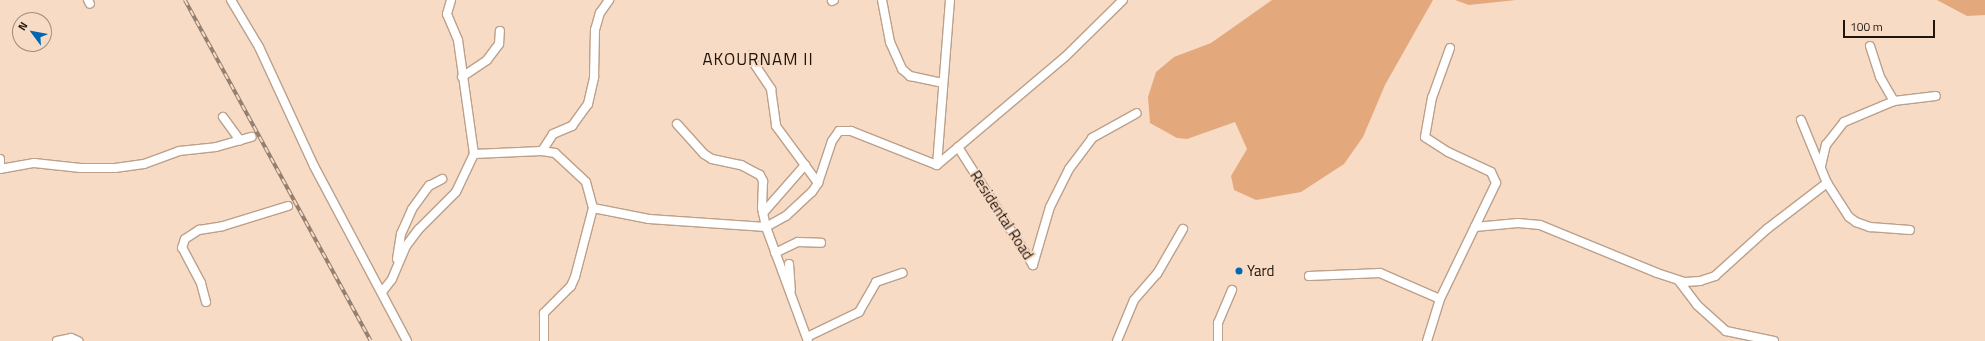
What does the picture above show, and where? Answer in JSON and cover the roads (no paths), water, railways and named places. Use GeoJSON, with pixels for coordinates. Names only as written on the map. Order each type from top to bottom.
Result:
{"type":"FeatureCollection","features":[{"type":"Feature","properties":{"kind":"street"},"geometry":{"type":"LineString","coordinates":[[231,0],[260,47],[314,166],[408,341]]}},
{"type":"Feature","properties":{"kind":"street"},"geometry":{"type":"LineString","coordinates":[[382,292],[392,279],[402,252],[419,229],[456,192],[474,154],[468,101],[462,77],[458,40],[447,14],[451,0]]}},
{"type":"Feature","properties":{"kind":"street"},"geometry":{"type":"LineString","coordinates":[[542,151],[554,134],[572,126],[588,104],[594,78],[595,30],[600,13],[609,0]]}},
{"type":"Feature","properties":{"kind":"street"},"geometry":{"type":"LineString","coordinates":[[882,0],[890,42],[902,69],[910,76],[942,83]]}},
{"type":"Feature","properties":{"kind":"street"},"geometry":{"type":"LineString","coordinates":[[937,165],[942,83],[950,0]]}},
{"type":"Feature","properties":{"kind":"street"},"geometry":{"type":"LineString","coordinates":[[937,165],[1065,57],[1123,0]]}},
{"type":"Feature","properties":{"kind":"street"},"geometry":{"type":"LineString","coordinates":[[462,77],[487,60],[499,44],[500,31]]}},
{"type":"Feature","properties":{"kind":"street"},"geometry":{"type":"LineString","coordinates":[[1870,46],[1880,77],[1894,101]]}},
{"type":"Feature","properties":{"kind":"street"},"geometry":{"type":"LineString","coordinates":[[1427,341],[1440,299],[1495,187],[1494,176],[1433,144],[1425,137],[1432,98],[1450,48]]}},
{"type":"Feature","properties":{"kind":"street"},"geometry":{"type":"LineString","coordinates":[[749,56],[771,90],[776,126],[818,183]]}},
{"type":"Feature","properties":{"kind":"street"},"geometry":{"type":"LineString","coordinates":[[1821,166],[1826,145],[1844,122],[1894,101],[1936,96]]}},
{"type":"Feature","properties":{"kind":"street","name":"Residental Road"},"geometry":{"type":"LineString","coordinates":[[958,147],[1033,265],[1050,207],[1069,169],[1092,138],[1137,113]]}},
{"type":"Feature","properties":{"kind":"street"},"geometry":{"type":"LineString","coordinates":[[223,117],[240,140]]}},
{"type":"Feature","properties":{"kind":"street"},"geometry":{"type":"LineString","coordinates":[[1801,120],[1821,166],[1827,184],[1850,218],[1870,227],[1910,230]]}},
{"type":"Feature","properties":{"kind":"street"},"geometry":{"type":"LineString","coordinates":[[677,124],[704,154],[712,159],[742,165],[760,175],[763,181],[763,213],[766,227],[790,297],[808,339],[859,312],[876,282],[902,273]]}},
{"type":"Feature","properties":{"kind":"street"},"geometry":{"type":"LineString","coordinates":[[593,208],[649,219],[766,227],[799,206],[818,183],[832,140],[840,131],[851,131],[937,165]]}},
{"type":"Feature","properties":{"kind":"street"},"geometry":{"type":"LineString","coordinates":[[0,159],[0,169],[34,163],[81,168],[115,168],[144,164],[179,151],[216,147],[252,137]]}},
{"type":"Feature","properties":{"kind":"street"},"geometry":{"type":"LineString","coordinates":[[474,154],[542,151],[560,156],[581,176],[590,192],[593,208],[575,277],[571,286],[544,313],[544,341]]}},
{"type":"Feature","properties":{"kind":"street"},"geometry":{"type":"LineString","coordinates":[[763,213],[806,165]]}},
{"type":"Feature","properties":{"kind":"street"},"geometry":{"type":"LineString","coordinates":[[396,268],[398,248],[412,209],[429,186],[442,179]]}},
{"type":"Feature","properties":{"kind":"street"},"geometry":{"type":"LineString","coordinates":[[1475,227],[1518,223],[1540,225],[1679,281],[1700,281],[1715,276],[1767,229],[1827,184]]}},
{"type":"Feature","properties":{"kind":"street"},"geometry":{"type":"LineString","coordinates":[[206,302],[201,283],[182,248],[185,239],[199,230],[223,226],[288,206]]}},
{"type":"Feature","properties":{"kind":"street"},"geometry":{"type":"LineString","coordinates":[[1117,341],[1134,300],[1157,274],[1183,229]]}},
{"type":"Feature","properties":{"kind":"street"},"geometry":{"type":"LineString","coordinates":[[775,253],[798,242],[821,243]]}},
{"type":"Feature","properties":{"kind":"street"},"geometry":{"type":"LineString","coordinates":[[789,264],[790,297]]}},
{"type":"Feature","properties":{"kind":"street"},"geometry":{"type":"LineString","coordinates":[[1309,276],[1380,273],[1440,299]]}},
{"type":"Feature","properties":{"kind":"street"},"geometry":{"type":"LineString","coordinates":[[1679,281],[1697,305],[1726,331],[1774,341]]}},
{"type":"Feature","properties":{"kind":"street"},"geometry":{"type":"LineString","coordinates":[[1218,341],[1218,323],[1232,290]]}},
{"type":"Feature","properties":{"kind":"street"},"geometry":{"type":"LineString","coordinates":[[57,341],[71,338],[78,341]]}},
{"type":"Feature","properties":{"kind":"railway"},"geometry":{"type":"LineString","coordinates":[[185,0],[371,341]]}},
{"type":"Feature","properties":{"kind":"place","name":"Yard"},"geometry":{"type":"Point","coordinates":[1239,271]}},
{"type":"Feature","properties":{"kind":"district","name":"AKOURNAM II"},"geometry":{"type":"Point","coordinates":[758,60]}}]}
